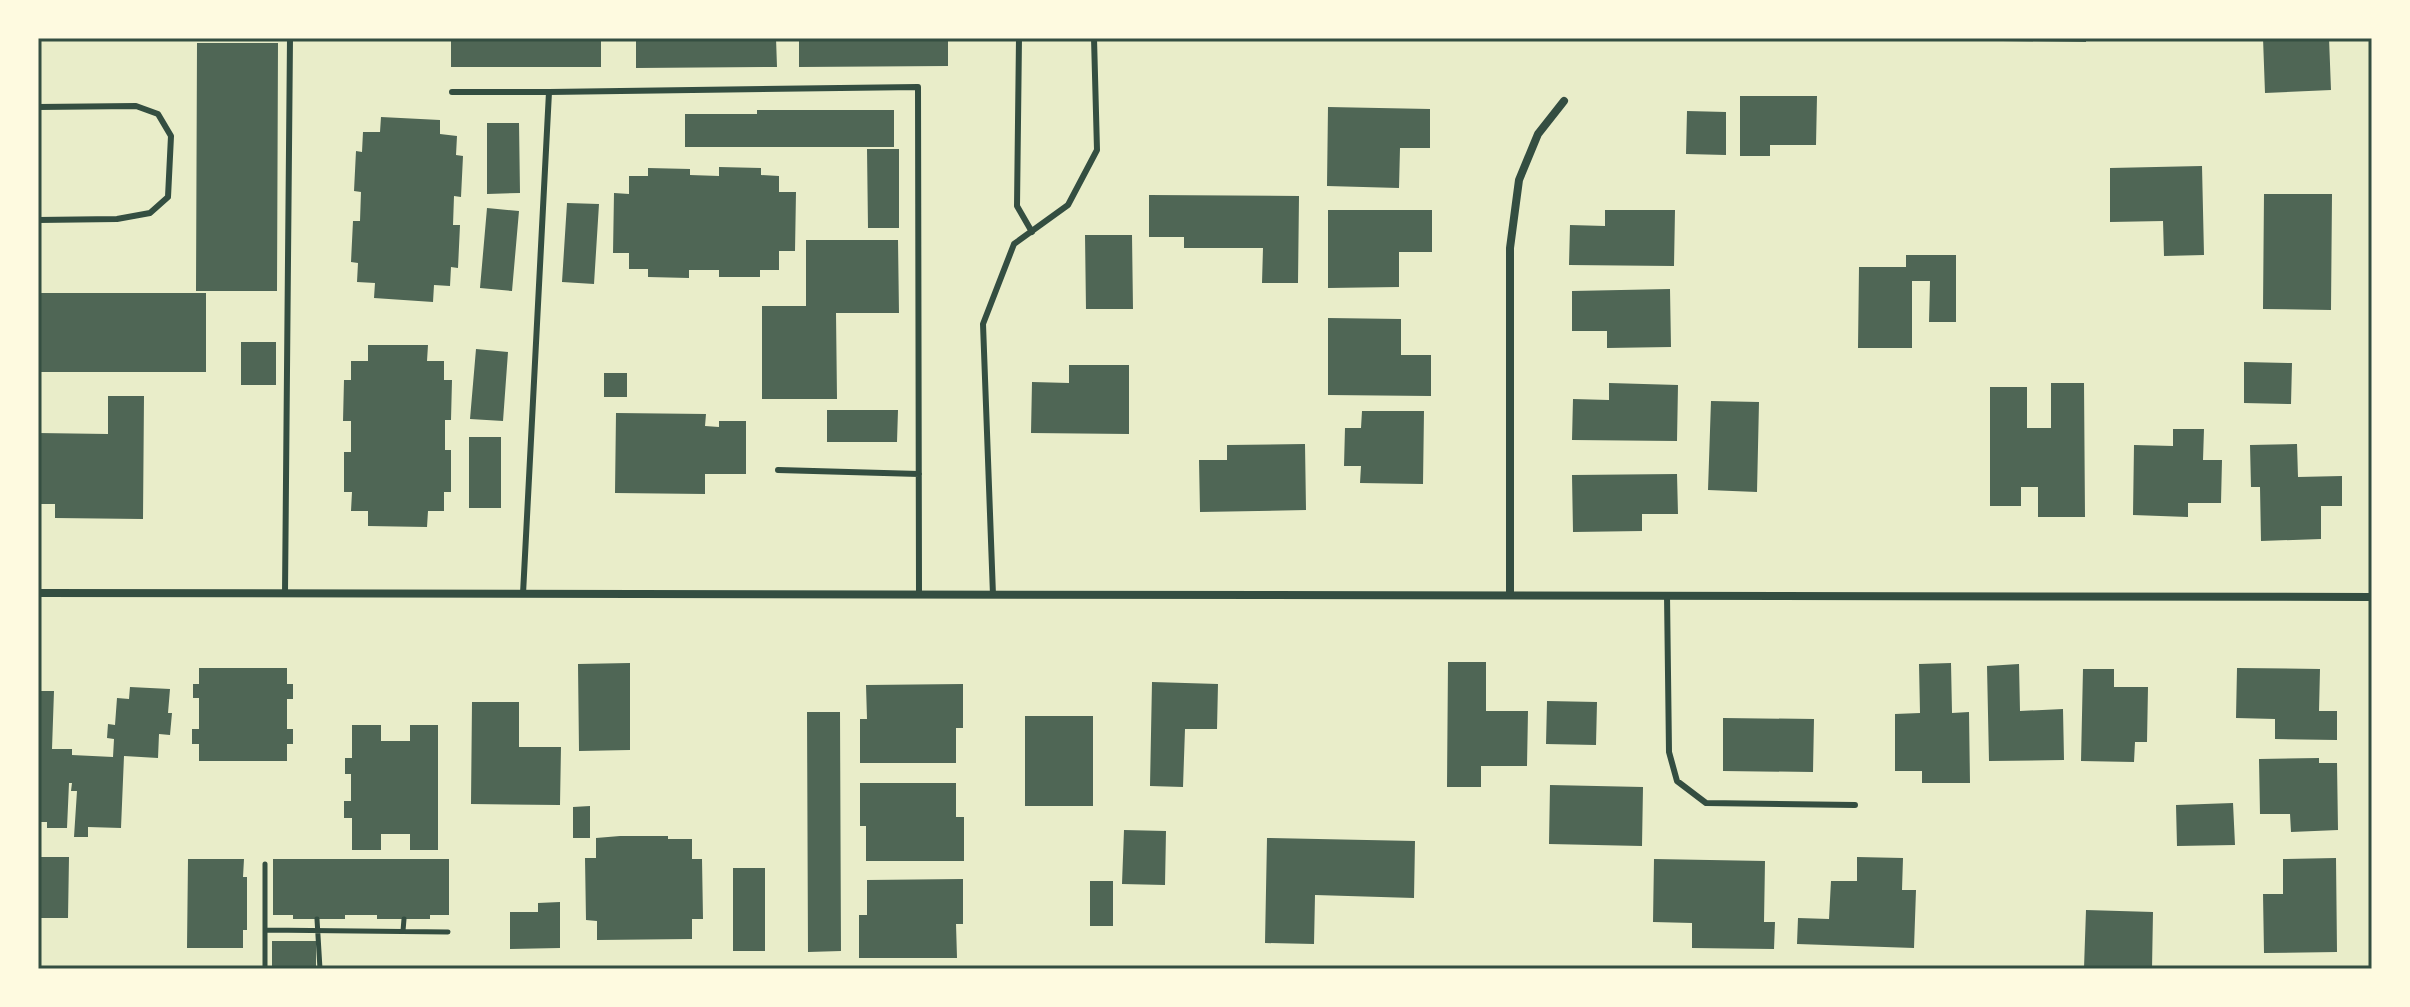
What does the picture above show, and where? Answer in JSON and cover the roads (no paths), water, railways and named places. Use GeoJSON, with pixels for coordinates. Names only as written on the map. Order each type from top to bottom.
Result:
{"type":"FeatureCollection","features":[{"type":"Feature","properties":{"kind":"street"},"geometry":{"type":"LineString","coordinates":[[1510,595],[1510,248],[1519,180],[1538,134],[1564,101]]}},
{"type":"Feature","properties":{"kind":"street"},"geometry":{"type":"LineString","coordinates":[[38,593],[2372,597]]}},
{"type":"Feature","properties":{"kind":"lane"},"geometry":{"type":"LineString","coordinates":[[285,593],[290,38]]}},
{"type":"Feature","properties":{"kind":"lane"},"geometry":{"type":"LineString","coordinates":[[1019,38],[1017,206],[1032,232]]}},
{"type":"Feature","properties":{"kind":"lane"},"geometry":{"type":"LineString","coordinates":[[993,595],[983,324],[1014,244],[1068,205],[1097,150],[1094,38]]}},
{"type":"Feature","properties":{"kind":"lane"},"geometry":{"type":"LineString","coordinates":[[452,92],[918,87],[919,595]]}},
{"type":"Feature","properties":{"kind":"lane"},"geometry":{"type":"LineString","coordinates":[[523,594],[549,92]]}},
{"type":"Feature","properties":{"kind":"lane"},"geometry":{"type":"LineString","coordinates":[[38,107],[136,106],[158,114],[171,136],[168,197],[150,213],[117,219],[38,220]]}},
{"type":"Feature","properties":{"kind":"lane"},"geometry":{"type":"LineString","coordinates":[[778,470],[919,474]]}},
{"type":"Feature","properties":{"kind":"lane"},"geometry":{"type":"LineString","coordinates":[[1667,595],[1669,752],[1677,781],[1706,803],[1855,805]]}}]}
